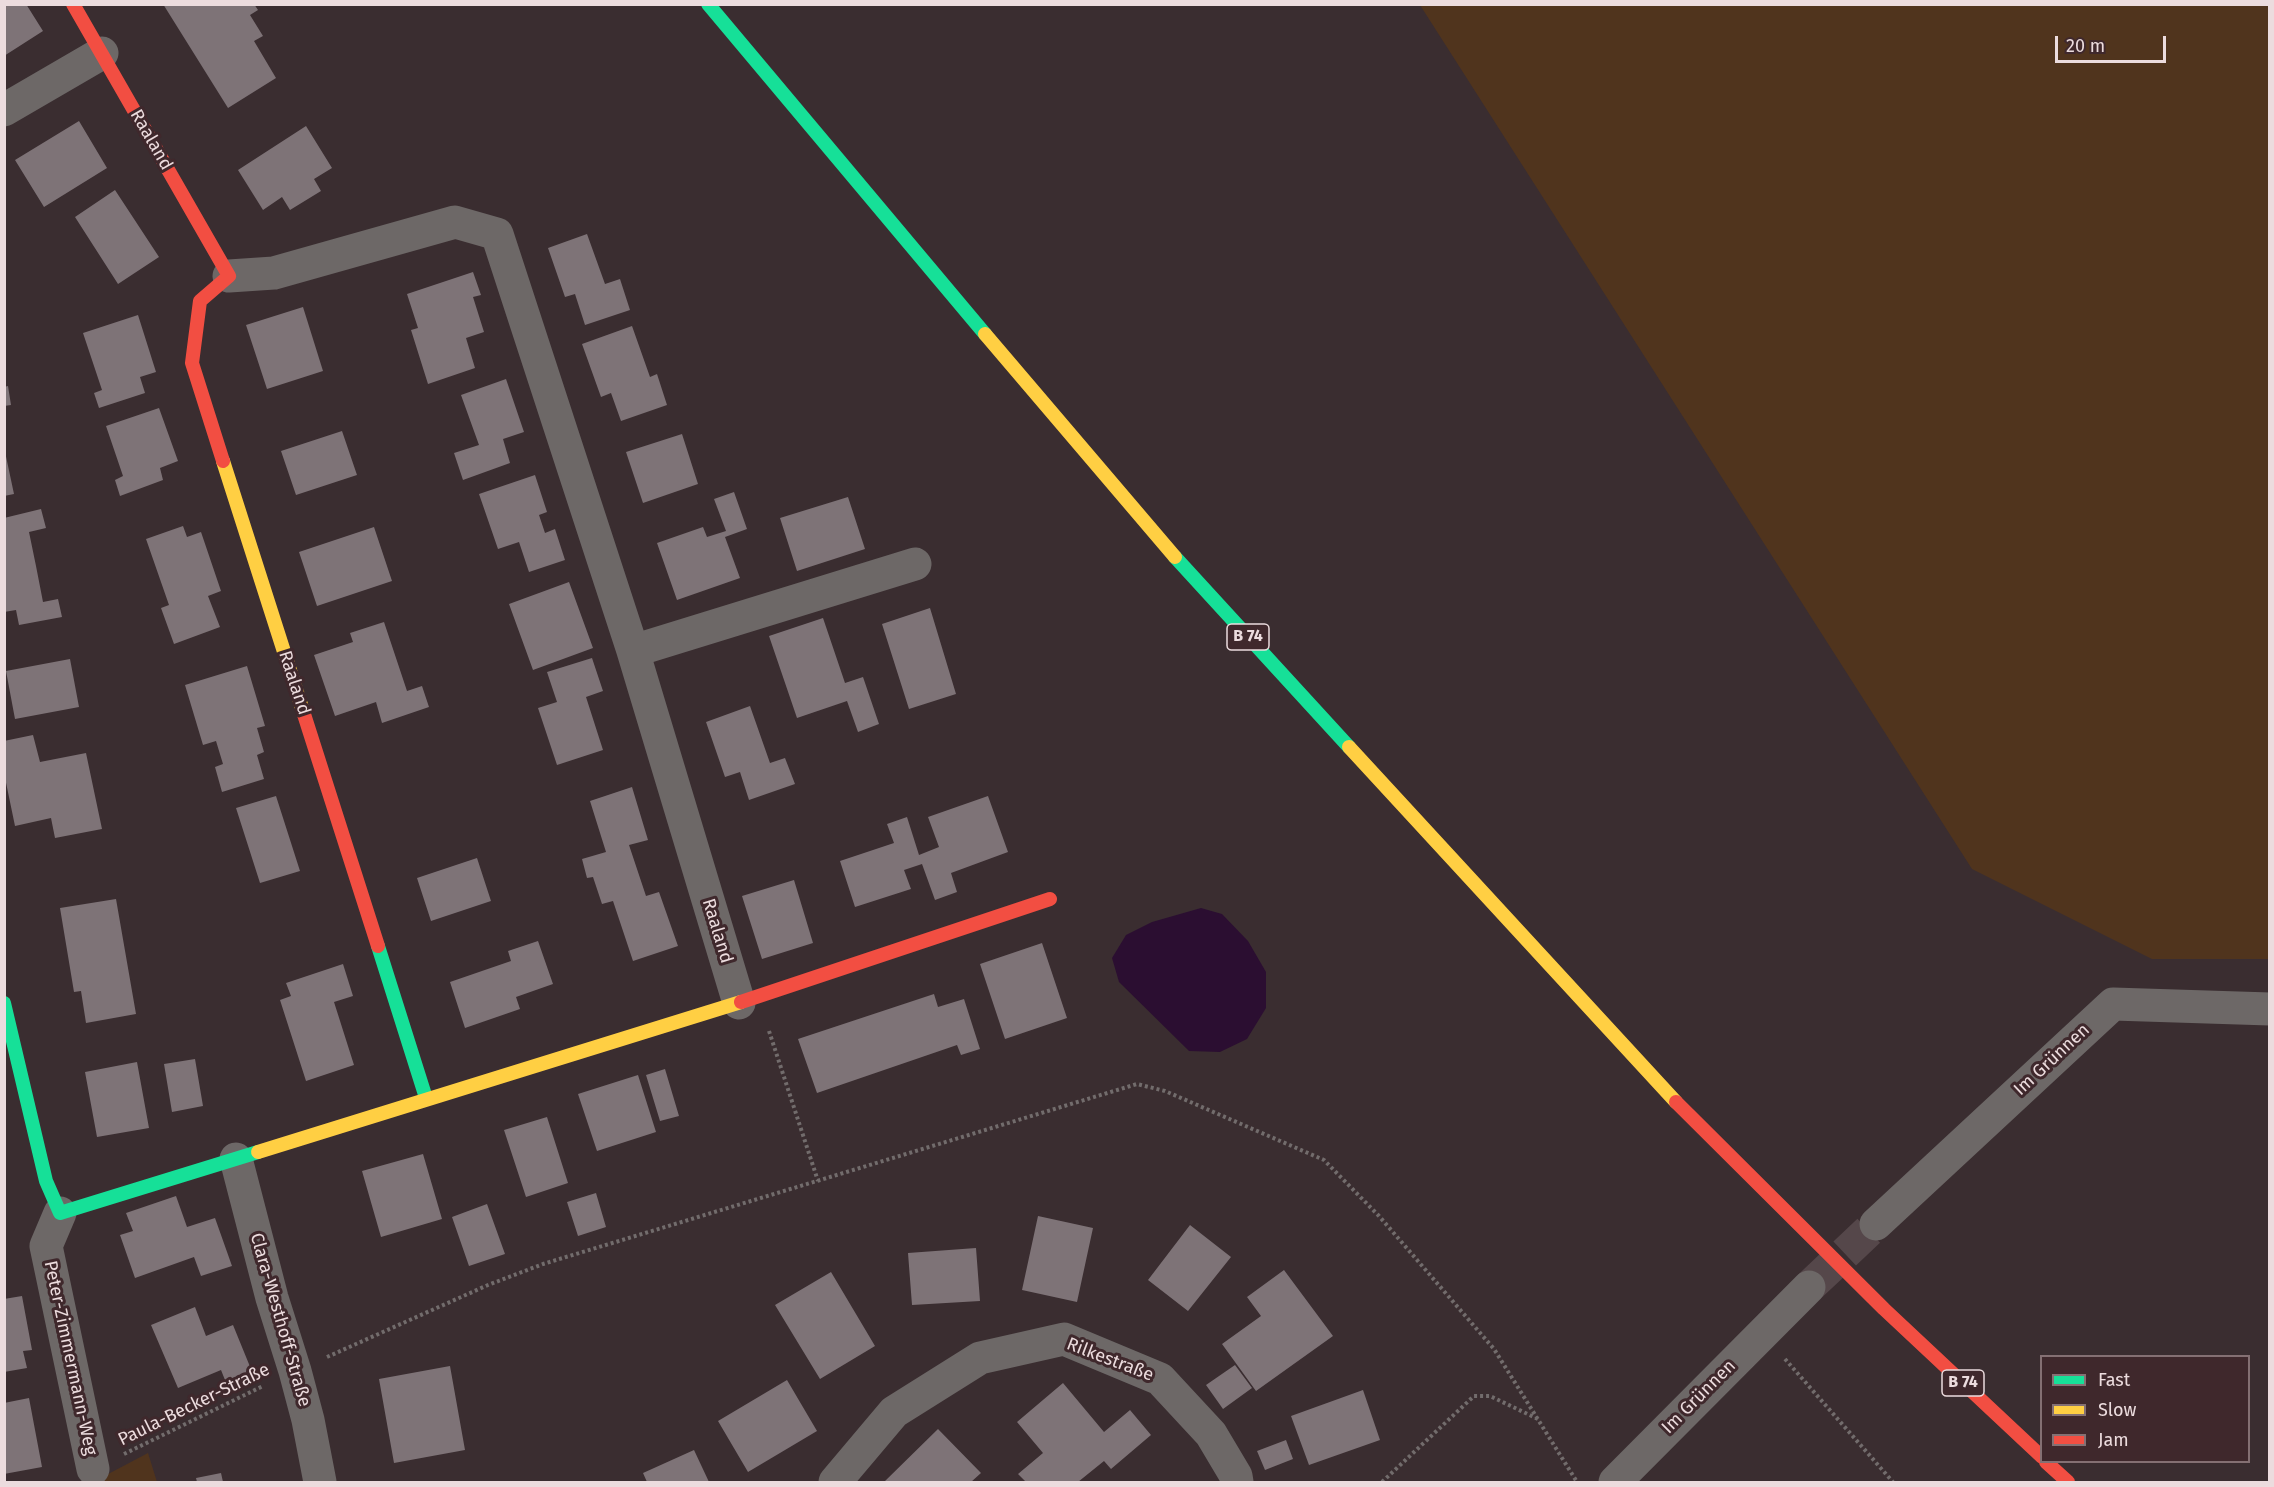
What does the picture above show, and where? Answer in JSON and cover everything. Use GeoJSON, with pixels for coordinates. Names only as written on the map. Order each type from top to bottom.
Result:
{"type":"FeatureCollection","features":[{"type":"Feature","properties":{"kind":"street","name":"Raaland"},"geometry":{"type":"LineString","coordinates":[[73,4],[229,276]]}},
{"type":"Feature","properties":{"kind":"street","name":"B 74"},"geometry":{"type":"LineString","coordinates":[[708,4],[1149,528],[1659,1086],[1884,1309],[2040,1455]]}},
{"type":"Feature","properties":{"kind":"street"},"geometry":{"type":"LineString","coordinates":[[4,110],[102,53]]}},
{"type":"Feature","properties":{"kind":"street","name":"Raaland"},"geometry":{"type":"LineString","coordinates":[[426,1098],[192,363],[200,302],[229,276],[274,273],[455,222],[497,234],[748,1000]]}},
{"type":"Feature","properties":{"kind":"street"},"geometry":{"type":"LineString","coordinates":[[633,651],[915,564]]}},
{"type":"Feature","properties":{"kind":"street"},"geometry":{"type":"LineString","coordinates":[[4,1003],[46,1181],[60,1213],[748,1000],[1050,899]]}},
{"type":"Feature","properties":{"kind":"street","name":"Im Grünnen"},"geometry":{"type":"LineString","coordinates":[[1876,1224],[2113,1004],[2270,1009]]}},
{"type":"Feature","properties":{"kind":"street","name":"Clara-Westhoff-Straße"},"geometry":{"type":"LineString","coordinates":[[236,1159],[272,1298],[308,1420],[320,1482]]}},
{"type":"Feature","properties":{"kind":"street","name":"Peter-Zimmermann-Weg"},"geometry":{"type":"LineString","coordinates":[[60,1213],[46,1246],[93,1469]]}},
{"type":"Feature","properties":{"kind":"street","name":"Im Grünnen"},"geometry":{"type":"LineString","coordinates":[[1615,1482],[1809,1287]]}},
{"type":"Feature","properties":{"kind":"street","name":"Rilkestraße"},"geometry":{"type":"LineString","coordinates":[[835,1482],[894,1412],[980,1358],[1064,1339],[1160,1379],[1211,1434],[1236,1476],[1237,1482]]}},
{"type":"Feature","properties":{"kind":"street"},"geometry":{"type":"LineString","coordinates":[[2048,1463],[2068,1482]]}},
{"type":"Feature","properties":{"kind":"path"},"geometry":{"type":"LineString","coordinates":[[748,1000],[818,1181]]}},
{"type":"Feature","properties":{"kind":"path","name":"Paula-Becker-Straße"},"geometry":{"type":"LineString","coordinates":[[93,1469],[295,1371],[488,1285],[543,1264],[1137,1084],[1165,1091],[1324,1160],[1379,1216],[1494,1349],[1577,1482]]}},
{"type":"Feature","properties":{"kind":"path"},"geometry":{"type":"LineString","coordinates":[[1763,1333],[1893,1482]]}},
{"type":"Feature","properties":{"kind":"path"},"geometry":{"type":"LineString","coordinates":[[1382,1482],[1474,1396],[1490,1396],[1539,1419]]}},
{"type":"Feature","properties":{"kind":"shaded area"},"geometry":{"type":"Polygon","coordinates":[[[1420,5],[2269,5],[2269,959],[2152,959],[1972,869],[1420,5]]]}},
{"type":"Feature","properties":{"kind":"shaded area"},"geometry":{"type":"Polygon","coordinates":[[[1201,908],[1222,914],[1248,941],[1266,972],[1266,1008],[1247,1039],[1220,1052],[1189,1051],[1119,982],[1112,958],[1126,935],[1152,922],[1201,908]]]}},
{"type":"Feature","properties":{"kind":"shaded area"},"geometry":{"type":"Polygon","coordinates":[[[148,1453],[157,1482],[93,1482],[148,1453]]]}},
{"type":"Feature","properties":{"kind":"building"},"geometry":{"type":"Polygon","coordinates":[[[4,4],[26,4],[43,31],[4,56],[4,4]]]}},
{"type":"Feature","properties":{"kind":"building"},"geometry":{"type":"Polygon","coordinates":[[[163,4],[254,4],[258,10],[250,15],[263,36],[254,41],[276,78],[228,108],[163,4]]]}},
{"type":"Feature","properties":{"kind":"building"},"geometry":{"type":"Polygon","coordinates":[[[79,121],[107,168],[44,207],[15,160],[79,121]]]}},
{"type":"Feature","properties":{"kind":"building"},"geometry":{"type":"Polygon","coordinates":[[[306,126],[332,168],[314,179],[321,191],[290,210],[282,197],[263,210],[238,170],[306,126]]]}},
{"type":"Feature","properties":{"kind":"building"},"geometry":{"type":"Polygon","coordinates":[[[115,190],[159,257],[118,284],[75,217],[115,190]]]}},
{"type":"Feature","properties":{"kind":"building"},"geometry":{"type":"Polygon","coordinates":[[[587,234],[605,284],[620,279],[630,310],[585,325],[575,294],[565,297],[548,248],[587,234]]]}},
{"type":"Feature","properties":{"kind":"building"},"geometry":{"type":"Polygon","coordinates":[[[473,272],[481,295],[473,297],[484,332],[466,338],[475,368],[428,384],[411,330],[418,328],[407,294],[473,272]]]}},
{"type":"Feature","properties":{"kind":"building"},"geometry":{"type":"Polygon","coordinates":[[[303,307],[323,371],[267,389],[246,325],[303,307]]]}},
{"type":"Feature","properties":{"kind":"building"},"geometry":{"type":"Polygon","coordinates":[[[138,315],[156,372],[140,377],[145,393],[99,408],[94,393],[102,390],[83,333],[138,315]]]}},
{"type":"Feature","properties":{"kind":"building"},"geometry":{"type":"Polygon","coordinates":[[[632,326],[650,377],[657,374],[667,405],[621,421],[611,393],[601,397],[582,344],[632,326]]]}},
{"type":"Feature","properties":{"kind":"building"},"geometry":{"type":"Polygon","coordinates":[[[506,379],[524,432],[503,439],[510,463],[463,480],[454,453],[479,445],[461,395],[506,379]]]}},
{"type":"Feature","properties":{"kind":"building"},"geometry":{"type":"Polygon","coordinates":[[[8,386],[11,405],[4,406],[4,387],[8,386]]]}},
{"type":"Feature","properties":{"kind":"building"},"geometry":{"type":"Polygon","coordinates":[[[159,408],[178,461],[160,468],[163,480],[120,496],[115,480],[123,476],[106,426],[159,408]]]}},
{"type":"Feature","properties":{"kind":"building"},"geometry":{"type":"Polygon","coordinates":[[[342,431],[357,475],[296,495],[281,451],[342,431]]]}},
{"type":"Feature","properties":{"kind":"building"},"geometry":{"type":"Polygon","coordinates":[[[682,434],[698,484],[643,503],[626,452],[682,434]]]}},
{"type":"Feature","properties":{"kind":"building"},"geometry":{"type":"Polygon","coordinates":[[[4,447],[14,494],[4,496],[4,447]]]}},
{"type":"Feature","properties":{"kind":"building"},"geometry":{"type":"Polygon","coordinates":[[[535,475],[547,512],[539,515],[545,533],[555,529],[565,560],[529,572],[519,542],[498,549],[479,494],[535,475]]]}},
{"type":"Feature","properties":{"kind":"building"},"geometry":{"type":"Polygon","coordinates":[[[734,492],[747,529],[725,537],[740,578],[677,600],[657,543],[703,527],[707,537],[726,531],[714,499],[734,492]]]}},
{"type":"Feature","properties":{"kind":"building"},"geometry":{"type":"Polygon","coordinates":[[[848,497],[865,549],[797,571],[780,518],[848,497]]]}},
{"type":"Feature","properties":{"kind":"building"},"geometry":{"type":"Polygon","coordinates":[[[41,509],[46,528],[29,532],[43,602],[58,599],[62,617],[19,625],[16,610],[4,612],[4,518],[41,509]]]}},
{"type":"Feature","properties":{"kind":"building"},"geometry":{"type":"Polygon","coordinates":[[[183,526],[187,537],[201,532],[221,591],[208,596],[220,627],[174,644],[161,608],[169,605],[146,539],[183,526]]]}},
{"type":"Feature","properties":{"kind":"building"},"geometry":{"type":"Polygon","coordinates":[[[374,527],[392,581],[317,606],[299,552],[374,527]]]}},
{"type":"Feature","properties":{"kind":"building"},"geometry":{"type":"Polygon","coordinates":[[[569,582],[593,648],[533,670],[509,604],[569,582]]]}},
{"type":"Feature","properties":{"kind":"building"},"geometry":{"type":"Polygon","coordinates":[[[930,608],[956,694],[909,709],[882,624],[930,608]]]}},
{"type":"Feature","properties":{"kind":"building"},"geometry":{"type":"Polygon","coordinates":[[[823,618],[845,683],[863,677],[879,724],[858,732],[847,701],[797,718],[769,636],[823,618]]]}},
{"type":"Feature","properties":{"kind":"building"},"geometry":{"type":"Polygon","coordinates":[[[384,622],[407,691],[422,686],[429,707],[382,723],[376,702],[335,716],[314,655],[353,642],[350,633],[384,622]]]}},
{"type":"Feature","properties":{"kind":"building"},"geometry":{"type":"Polygon","coordinates":[[[592,658],[603,691],[586,697],[603,750],[557,765],[538,708],[557,702],[547,672],[592,658]]]}},
{"type":"Feature","properties":{"kind":"building"},"geometry":{"type":"Polygon","coordinates":[[[70,659],[79,707],[15,719],[6,671],[70,659]]]}},
{"type":"Feature","properties":{"kind":"building"},"geometry":{"type":"Polygon","coordinates":[[[247,666],[265,726],[257,728],[264,752],[257,755],[264,779],[222,792],[215,767],[223,764],[216,741],[203,745],[185,685],[247,666]]]}},
{"type":"Feature","properties":{"kind":"building"},"geometry":{"type":"Polygon","coordinates":[[[750,706],[770,763],[785,758],[795,784],[749,800],[740,772],[725,777],[706,722],[750,706]]]}},
{"type":"Feature","properties":{"kind":"building"},"geometry":{"type":"Polygon","coordinates":[[[33,735],[40,762],[86,753],[102,829],[55,838],[51,818],[15,826],[4,773],[4,741],[33,735]]]}},
{"type":"Feature","properties":{"kind":"building"},"geometry":{"type":"Polygon","coordinates":[[[632,787],[648,840],[629,845],[646,896],[659,892],[678,946],[633,961],[613,901],[602,904],[593,877],[587,878],[582,859],[606,852],[590,801],[632,787]]]}},
{"type":"Feature","properties":{"kind":"building"},"geometry":{"type":"Polygon","coordinates":[[[276,796],[300,871],[260,883],[236,808],[276,796]]]}},
{"type":"Feature","properties":{"kind":"building"},"geometry":{"type":"Polygon","coordinates":[[[988,796],[1008,852],[951,873],[957,892],[935,900],[922,864],[904,870],[911,889],[855,907],[840,861],[894,843],[887,824],[907,817],[919,855],[939,847],[928,817],[988,796]]]}},
{"type":"Feature","properties":{"kind":"building"},"geometry":{"type":"Polygon","coordinates":[[[477,858],[491,901],[431,921],[417,878],[477,858]]]}},
{"type":"Feature","properties":{"kind":"building"},"geometry":{"type":"Polygon","coordinates":[[[794,880],[813,943],[762,959],[742,896],[794,880]]]}},
{"type":"Feature","properties":{"kind":"building"},"geometry":{"type":"Polygon","coordinates":[[[116,899],[136,1014],[86,1023],[81,991],[74,992],[60,908],[116,899]]]}},
{"type":"Feature","properties":{"kind":"building"},"geometry":{"type":"Polygon","coordinates":[[[538,941],[553,984],[516,997],[520,1009],[465,1028],[450,982],[511,961],[508,951],[538,941]]]}},
{"type":"Feature","properties":{"kind":"building"},"geometry":{"type":"Polygon","coordinates":[[[1042,943],[1067,1018],[1005,1039],[980,964],[1042,943]]]}},
{"type":"Feature","properties":{"kind":"building"},"geometry":{"type":"Polygon","coordinates":[[[343,964],[353,996],[334,1002],[354,1065],[306,1081],[280,1000],[291,996],[286,983],[343,964]]]}},
{"type":"Feature","properties":{"kind":"building"},"geometry":{"type":"Polygon","coordinates":[[[934,994],[938,1007],[964,999],[980,1049],[961,1055],[957,1045],[817,1093],[798,1039],[934,994]]]}},
{"type":"Feature","properties":{"kind":"building"},"geometry":{"type":"Polygon","coordinates":[[[195,1059],[203,1106],[172,1112],[164,1064],[195,1059]]]}},
{"type":"Feature","properties":{"kind":"building"},"geometry":{"type":"Polygon","coordinates":[[[137,1062],[149,1128],[97,1137],[85,1072],[137,1062]]]}},
{"type":"Feature","properties":{"kind":"building"},"geometry":{"type":"Polygon","coordinates":[[[665,1069],[679,1116],[660,1121],[646,1075],[665,1069]]]}},
{"type":"Feature","properties":{"kind":"building"},"geometry":{"type":"Polygon","coordinates":[[[638,1075],[656,1132],[597,1151],[578,1094],[638,1075]]]}},
{"type":"Feature","properties":{"kind":"building"},"geometry":{"type":"Polygon","coordinates":[[[547,1117],[568,1183],[526,1197],[504,1130],[547,1117]]]}},
{"type":"Feature","properties":{"kind":"building"},"geometry":{"type":"Polygon","coordinates":[[[423,1154],[442,1219],[381,1237],[362,1171],[423,1154]]]}},
{"type":"Feature","properties":{"kind":"building"},"geometry":{"type":"Polygon","coordinates":[[[596,1193],[606,1227],[578,1236],[567,1202],[596,1193]]]}},
{"type":"Feature","properties":{"kind":"building"},"geometry":{"type":"Polygon","coordinates":[[[176,1196],[187,1227],[215,1218],[232,1266],[201,1276],[194,1257],[135,1278],[120,1235],[133,1231],[126,1213],[176,1196]]]}},
{"type":"Feature","properties":{"kind":"building"},"geometry":{"type":"Polygon","coordinates":[[[487,1204],[505,1254],[469,1266],[452,1217],[487,1204]]]}},
{"type":"Feature","properties":{"kind":"building"},"geometry":{"type":"Polygon","coordinates":[[[1038,1216],[1093,1228],[1077,1302],[1022,1290],[1038,1216]]]}},
{"type":"Feature","properties":{"kind":"building"},"geometry":{"type":"Polygon","coordinates":[[[1190,1225],[1231,1257],[1188,1311],[1148,1280],[1190,1225]]]}},
{"type":"Feature","properties":{"kind":"building"},"geometry":{"type":"Polygon","coordinates":[[[976,1248],[980,1301],[912,1305],[908,1253],[976,1248]]]}},
{"type":"Feature","properties":{"kind":"building"},"geometry":{"type":"Polygon","coordinates":[[[1284,1270],[1333,1336],[1256,1391],[1222,1344],[1261,1316],[1247,1297],[1284,1270]]]}},
{"type":"Feature","properties":{"kind":"building"},"geometry":{"type":"Polygon","coordinates":[[[831,1272],[875,1346],[820,1379],[775,1305],[831,1272]]]}},
{"type":"Feature","properties":{"kind":"building"},"geometry":{"type":"Polygon","coordinates":[[[22,1296],[32,1350],[23,1351],[27,1368],[4,1372],[4,1299],[22,1296]]]}},
{"type":"Feature","properties":{"kind":"building"},"geometry":{"type":"Polygon","coordinates":[[[195,1307],[206,1336],[233,1325],[253,1374],[227,1385],[221,1370],[178,1388],[151,1325],[195,1307]]]}},
{"type":"Feature","properties":{"kind":"building"},"geometry":{"type":"Polygon","coordinates":[[[1235,1365],[1252,1388],[1223,1409],[1206,1385],[1235,1365]]]}},
{"type":"Feature","properties":{"kind":"building"},"geometry":{"type":"Polygon","coordinates":[[[450,1366],[465,1450],[394,1463],[379,1379],[450,1366]]]}},
{"type":"Feature","properties":{"kind":"building"},"geometry":{"type":"Polygon","coordinates":[[[787,1380],[817,1431],[748,1472],[718,1421],[787,1380]]]}},
{"type":"Feature","properties":{"kind":"building"},"geometry":{"type":"Polygon","coordinates":[[[1063,1383],[1104,1432],[1130,1410],[1151,1435],[1111,1469],[1104,1461],[1078,1482],[1026,1482],[1018,1474],[1043,1453],[1017,1422],[1063,1383]]]}},
{"type":"Feature","properties":{"kind":"building"},"geometry":{"type":"Polygon","coordinates":[[[1363,1390],[1380,1440],[1309,1465],[1291,1416],[1363,1390]]]}},
{"type":"Feature","properties":{"kind":"building"},"geometry":{"type":"Polygon","coordinates":[[[29,1398],[42,1467],[4,1474],[4,1403],[29,1398]]]}},
{"type":"Feature","properties":{"kind":"building"},"geometry":{"type":"Polygon","coordinates":[[[938,1429],[981,1473],[971,1482],[884,1482],[938,1429]]]}},
{"type":"Feature","properties":{"kind":"building"},"geometry":{"type":"Polygon","coordinates":[[[1286,1440],[1293,1459],[1265,1470],[1257,1451],[1286,1440]]]}},
{"type":"Feature","properties":{"kind":"building"},"geometry":{"type":"Polygon","coordinates":[[[694,1450],[709,1482],[647,1482],[643,1473],[694,1450]]]}},
{"type":"Feature","properties":{"kind":"building"},"geometry":{"type":"Polygon","coordinates":[[[221,1473],[223,1482],[197,1482],[196,1478],[221,1473]]]}},
{"type":"Feature","properties":{"kind":"tunnel"},"geometry":{"type":"LineString","coordinates":[[1809,1287],[1876,1224]]}},
{"type":"Feature","properties":{"kind":"traffic: fast"},"geometry":{"type":"LineString","coordinates":[[708,4],[985,334]]}},
{"type":"Feature","properties":{"kind":"traffic: fast"},"geometry":{"type":"LineString","coordinates":[[1175,557],[1349,747]]}},
{"type":"Feature","properties":{"kind":"traffic: fast"},"geometry":{"type":"LineString","coordinates":[[378,946],[426,1098]]}},
{"type":"Feature","properties":{"kind":"traffic: fast"},"geometry":{"type":"LineString","coordinates":[[4,1003],[46,1181],[60,1213],[258,1152]]}},
{"type":"Feature","properties":{"kind":"traffic: slow"},"geometry":{"type":"LineString","coordinates":[[985,334],[1175,557]]}},
{"type":"Feature","properties":{"kind":"traffic: slow"},"geometry":{"type":"LineString","coordinates":[[223,461],[302,708]]}},
{"type":"Feature","properties":{"kind":"traffic: slow"},"geometry":{"type":"LineString","coordinates":[[1349,747],[1676,1102]]}},
{"type":"Feature","properties":{"kind":"traffic: slow"},"geometry":{"type":"LineString","coordinates":[[258,1152],[741,1002]]}},
{"type":"Feature","properties":{"kind":"traffic: jam"},"geometry":{"type":"LineString","coordinates":[[73,4],[229,276],[200,301],[192,363],[223,461]]}},
{"type":"Feature","properties":{"kind":"traffic: jam"},"geometry":{"type":"LineString","coordinates":[[302,708],[378,946]]}},
{"type":"Feature","properties":{"kind":"traffic: jam"},"geometry":{"type":"LineString","coordinates":[[741,1002],[1050,899]]}},
{"type":"Feature","properties":{"kind":"traffic: jam"},"geometry":{"type":"LineString","coordinates":[[1676,1102],[1884,1309],[2040,1455]]}},
{"type":"Feature","properties":{"kind":"traffic: jam"},"geometry":{"type":"LineString","coordinates":[[2047,1463],[2068,1482]]}}]}
